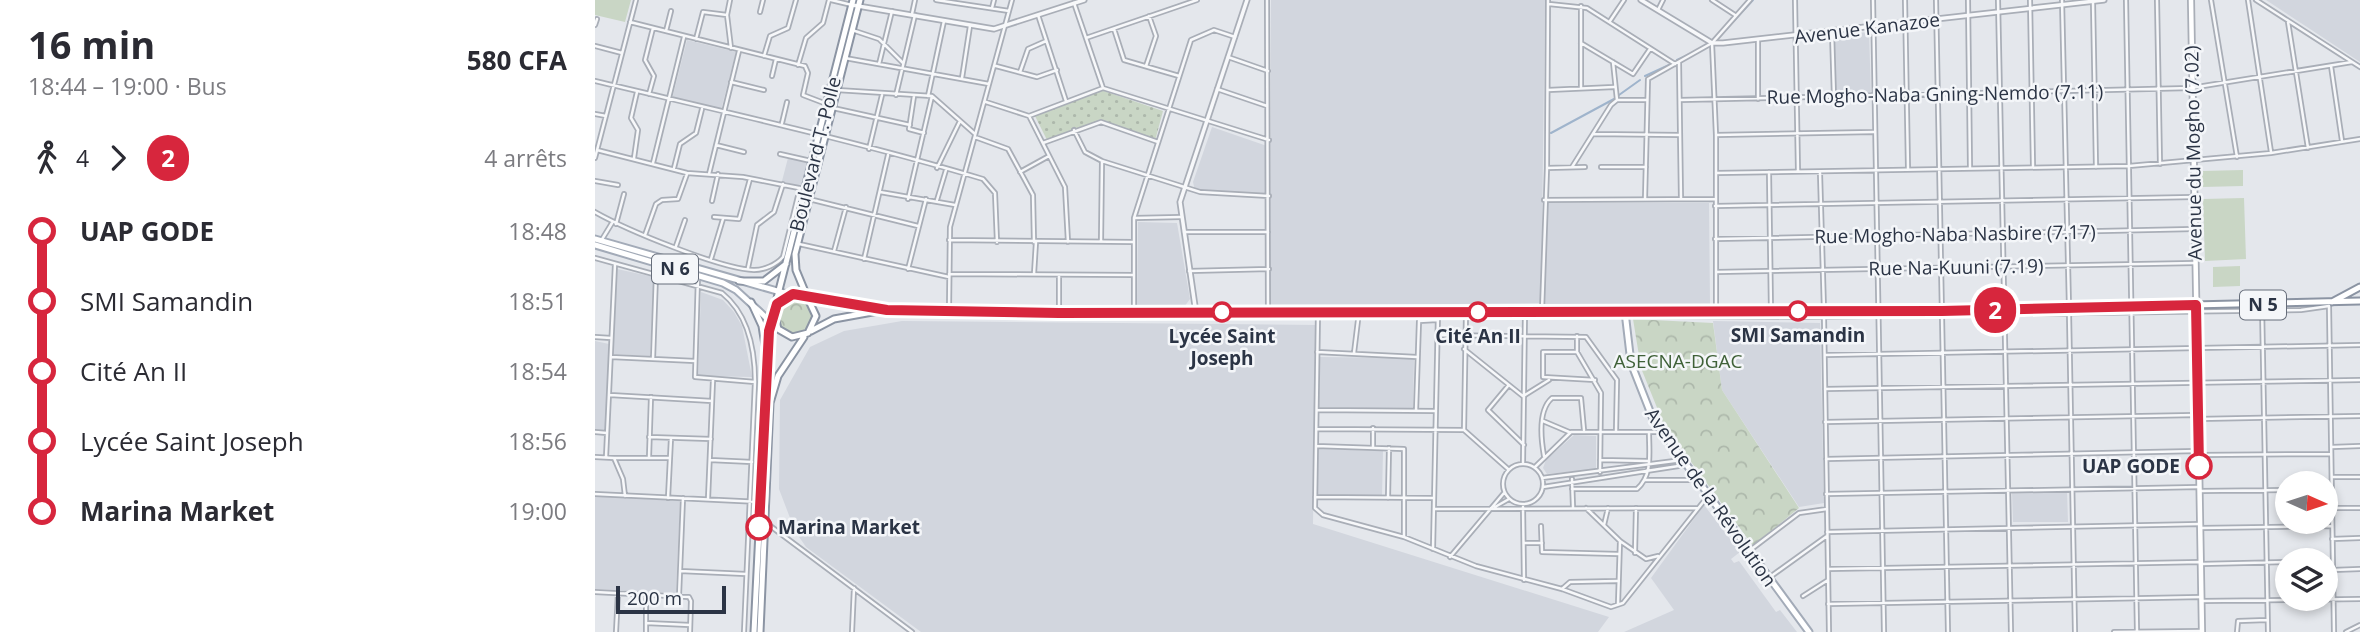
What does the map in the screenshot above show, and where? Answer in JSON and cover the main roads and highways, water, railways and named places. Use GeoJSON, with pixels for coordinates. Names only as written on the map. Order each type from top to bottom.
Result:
{"type":"FeatureCollection","features":[{"type":"Feature","properties":{"kind":"main road","name":"Avenue du Mogho (7.02)"},"geometry":{"type":"LineString","coordinates":[[2191,0],[2202,631]]}},
{"type":"Feature","properties":{"kind":"main road","name":"Boulevard T. Polle"},"geometry":{"type":"LineString","coordinates":[[830,106],[837,90],[856,3]]}},
{"type":"Feature","properties":{"kind":"main road","name":"Boulevard T. Polle"},"geometry":{"type":"LineString","coordinates":[[808,299],[796,270],[797,244],[856,3]]}},
{"type":"Feature","properties":{"kind":"main road","name":"Boulevard T. Polle"},"geometry":{"type":"LineString","coordinates":[[766,357],[769,331],[788,262],[803,189],[823,136]]}},
{"type":"Feature","properties":{"kind":"main road","name":"N 6"},"geometry":{"type":"LineString","coordinates":[[598,243],[699,273],[791,295]]}},
{"type":"Feature","properties":{"kind":"main road","name":"N 6"},"geometry":{"type":"LineString","coordinates":[[739,281],[764,281],[788,262]]}},
{"type":"Feature","properties":{"kind":"main road","name":"N 6"},"geometry":{"type":"LineString","coordinates":[[699,273],[732,287],[778,329]]}},
{"type":"Feature","properties":{"kind":"main road","name":"N 5"},"geometry":{"type":"LineString","coordinates":[[2329,305],[2360,287]]}},
{"type":"Feature","properties":{"kind":"main road","name":"N 5"},"geometry":{"type":"LineString","coordinates":[[791,295],[887,310],[1059,313],[1942,313],[2262,307],[2360,301]]}},
{"type":"Feature","properties":{"kind":"main road"},"geometry":{"type":"LineString","coordinates":[[791,295],[775,310],[778,329],[792,337],[807,334],[816,316],[808,299]]}},
{"type":"Feature","properties":{"kind":"main road"},"geometry":{"type":"LineString","coordinates":[[751,302],[762,326],[766,357],[754,632]]}},
{"type":"Feature","properties":{"kind":"main road","name":"N 5"},"geometry":{"type":"LineString","coordinates":[[760,632],[773,390],[783,367],[807,334],[841,317],[887,310]]}},
{"type":"Feature","properties":{"kind":"main road","name":"Avenue de la Révolution"},"geometry":{"type":"LineString","coordinates":[[1625,314],[1637,383],[1661,432],[1808,632]]}},
{"type":"Feature","properties":{"kind":"main road"},"geometry":{"type":"LineString","coordinates":[[762,326],[769,331]]}},
{"type":"Feature","properties":{"kind":"waterway"},"geometry":{"type":"LineString","coordinates":[[1719,37],[1753,0]]}},
{"type":"Feature","properties":{"kind":"waterway"},"geometry":{"type":"LineString","coordinates":[[1677,60],[1692,53]]}},
{"type":"Feature","properties":{"kind":"waterway"},"geometry":{"type":"LineString","coordinates":[[1645,76],[1669,65]]}},
{"type":"Feature","properties":{"kind":"waterway"},"geometry":{"type":"LineString","coordinates":[[1619,95],[1640,80]]}},
{"type":"Feature","properties":{"kind":"waterway"},"geometry":{"type":"LineString","coordinates":[[1551,133],[1614,99]]}},
{"type":"Feature","properties":{"kind":"place","name":"SMI Samandin"},"geometry":{"type":"Point","coordinates":[1798,311]}},
{"type":"Feature","properties":{"kind":"place","name":"Lycée Saint Joseph"},"geometry":{"type":"Point","coordinates":[1222,312]}},
{"type":"Feature","properties":{"kind":"place","name":"Cité An II"},"geometry":{"type":"Point","coordinates":[1478,312]}},
{"type":"Feature","properties":{"kind":"place","name":"UAP GODE"},"geometry":{"type":"Point","coordinates":[2199,466]}},
{"type":"Feature","properties":{"kind":"place","name":"Marina Market"},"geometry":{"type":"Point","coordinates":[759,527]}},
{"type":"Feature","properties":{"kind":"park label","name":"ASECNA-DGAC"},"geometry":{"type":"Point","coordinates":[1678,361]}}]}
